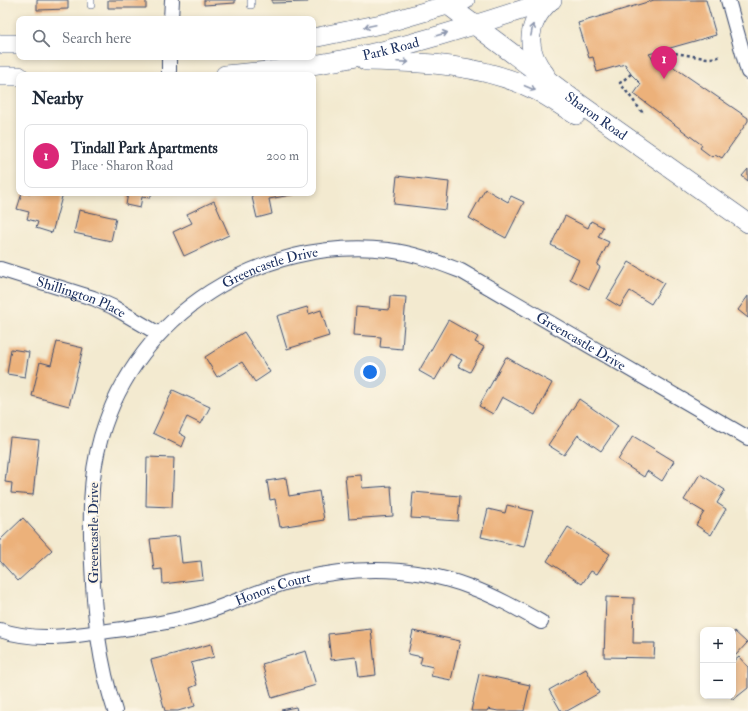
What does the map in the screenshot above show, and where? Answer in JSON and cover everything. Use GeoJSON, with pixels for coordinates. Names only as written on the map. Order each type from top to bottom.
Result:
{"type":"FeatureCollection","features":[{"type":"Feature","properties":{"kind":"main road","name":"Park Road"},"geometry":{"type":"LineString","coordinates":[[258,72],[336,61],[475,24],[550,0]]}},
{"type":"Feature","properties":{"kind":"main road"},"geometry":{"type":"LineString","coordinates":[[550,0],[536,16],[530,40],[532,51],[539,66],[558,88]]}},
{"type":"Feature","properties":{"kind":"main road","name":"Park Road"},"geometry":{"type":"LineString","coordinates":[[316,37],[386,23],[456,2]]}},
{"type":"Feature","properties":{"kind":"main road","name":"Sharon Road"},"geometry":{"type":"LineString","coordinates":[[456,2],[475,24],[558,88],[748,223]]}},
{"type":"Feature","properties":{"kind":"main road"},"geometry":{"type":"LineString","coordinates":[[0,44],[16,44]]}},
{"type":"Feature","properties":{"kind":"main road"},"geometry":{"type":"LineString","coordinates":[[336,61],[447,64],[485,72],[537,91],[578,117],[626,137]]}},
{"type":"Feature","properties":{"kind":"main road"},"geometry":{"type":"LineString","coordinates":[[0,76],[16,76]]}},
{"type":"Feature","properties":{"kind":"street"},"geometry":{"type":"LineString","coordinates":[[171,16],[172,0]]}},
{"type":"Feature","properties":{"kind":"street"},"geometry":{"type":"LineString","coordinates":[[728,0],[748,72]]}},
{"type":"Feature","properties":{"kind":"street"},"geometry":{"type":"LineString","coordinates":[[169,60],[169,72]]}},
{"type":"Feature","properties":{"kind":"street","name":"Greencastle Drive"},"geometry":{"type":"LineString","coordinates":[[115,711],[103,668],[94,616],[90,519],[93,470],[101,436],[113,404],[140,357],[159,334],[196,300],[224,282],[274,261],[308,253],[343,249],[366,248],[410,254],[431,259],[461,271],[748,438]]}},
{"type":"Feature","properties":{"kind":"street","name":"Shillington Place"},"geometry":{"type":"LineString","coordinates":[[0,269],[93,298],[113,307],[159,334]]}},
{"type":"Feature","properties":{"kind":"street","name":"Honors Court"},"geometry":{"type":"LineString","coordinates":[[0,630],[24,636],[41,638],[97,632],[180,620],[299,579],[336,572],[361,570],[411,572],[469,586],[491,595],[541,622]]}},
{"type":"Feature","properties":{"kind":"path"},"geometry":{"type":"LineString","coordinates":[[652,59],[662,54],[679,53],[706,58],[722,56]]}},
{"type":"Feature","properties":{"kind":"path"},"geometry":{"type":"LineString","coordinates":[[631,74],[621,81],[620,85],[642,112],[640,114]]}},
{"type":"Feature","properties":{"kind":"building"},"geometry":{"type":"Polygon","coordinates":[[[37,0],[68,0],[68,9],[37,10],[37,0]]]}},
{"type":"Feature","properties":{"kind":"building"},"geometry":{"type":"Polygon","coordinates":[[[108,0],[146,0],[146,8],[108,8],[108,0]]]}},
{"type":"Feature","properties":{"kind":"building"},"geometry":{"type":"Polygon","coordinates":[[[204,0],[235,0],[235,3],[204,5],[204,0]]]}},
{"type":"Feature","properties":{"kind":"building"},"geometry":{"type":"Polygon","coordinates":[[[272,0],[308,0],[308,2],[272,3],[272,0]]]}},
{"type":"Feature","properties":{"kind":"building"},"geometry":{"type":"Polygon","coordinates":[[[654,0],[706,0],[716,35],[649,54],[656,63],[659,57],[748,118],[748,121],[722,158],[715,154],[712,157],[700,148],[702,145],[634,94],[641,84],[631,74],[625,64],[597,72],[593,57],[589,58],[578,23],[654,0]]]}},
{"type":"Feature","properties":{"kind":"building"},"geometry":{"type":"Polygon","coordinates":[[[748,169],[748,181],[742,176],[748,169]]]}},
{"type":"Feature","properties":{"kind":"building"},"geometry":{"type":"Polygon","coordinates":[[[397,176],[449,182],[446,210],[394,204],[397,176]]]}},
{"type":"Feature","properties":{"kind":"building"},"geometry":{"type":"Polygon","coordinates":[[[485,189],[508,202],[511,196],[524,202],[506,238],[469,218],[485,189]]]}},
{"type":"Feature","properties":{"kind":"building"},"geometry":{"type":"Polygon","coordinates":[[[21,196],[62,196],[52,233],[36,228],[38,222],[27,219],[29,212],[17,209],[21,196]]]}},
{"type":"Feature","properties":{"kind":"building"},"geometry":{"type":"Polygon","coordinates":[[[128,196],[151,196],[150,198],[142,197],[140,208],[126,205],[128,196]]]}},
{"type":"Feature","properties":{"kind":"building"},"geometry":{"type":"Polygon","coordinates":[[[252,196],[285,196],[269,199],[272,214],[257,218],[252,196]]]}},
{"type":"Feature","properties":{"kind":"building"},"geometry":{"type":"Polygon","coordinates":[[[214,201],[229,235],[184,256],[173,232],[192,223],[187,214],[214,201]]]}},
{"type":"Feature","properties":{"kind":"building"},"geometry":{"type":"Polygon","coordinates":[[[79,210],[116,218],[111,241],[74,233],[79,210]]]}},
{"type":"Feature","properties":{"kind":"building"},"geometry":{"type":"Polygon","coordinates":[[[565,216],[588,228],[591,221],[603,227],[598,237],[609,242],[597,265],[600,267],[589,289],[570,279],[579,260],[551,245],[565,216]]]}},
{"type":"Feature","properties":{"kind":"building"},"geometry":{"type":"Polygon","coordinates":[[[629,262],[664,283],[651,304],[630,291],[620,307],[607,299],[629,262]]]}},
{"type":"Feature","properties":{"kind":"building"},"geometry":{"type":"Polygon","coordinates":[[[390,296],[406,297],[402,349],[380,347],[381,337],[354,335],[356,307],[389,310],[390,296]]]}},
{"type":"Feature","properties":{"kind":"building"},"geometry":{"type":"Polygon","coordinates":[[[748,296],[748,318],[738,310],[748,296]]]}},
{"type":"Feature","properties":{"kind":"building"},"geometry":{"type":"Polygon","coordinates":[[[307,307],[309,314],[321,310],[329,336],[287,349],[277,316],[307,307]]]}},
{"type":"Feature","properties":{"kind":"building"},"geometry":{"type":"Polygon","coordinates":[[[448,320],[478,337],[475,342],[484,347],[470,372],[458,366],[462,360],[450,354],[435,380],[419,371],[448,320]]]}},
{"type":"Feature","properties":{"kind":"building"},"geometry":{"type":"Polygon","coordinates":[[[244,332],[270,372],[255,382],[242,362],[217,377],[205,357],[244,332]]]}},
{"type":"Feature","properties":{"kind":"building"},"geometry":{"type":"Polygon","coordinates":[[[57,342],[83,348],[69,406],[32,396],[40,362],[51,365],[57,342]]]}},
{"type":"Feature","properties":{"kind":"building"},"geometry":{"type":"Polygon","coordinates":[[[11,349],[29,352],[25,377],[7,374],[11,349]]]}},
{"type":"Feature","properties":{"kind":"building"},"geometry":{"type":"Polygon","coordinates":[[[506,357],[552,383],[535,415],[502,397],[493,414],[479,406],[506,357]]]}},
{"type":"Feature","properties":{"kind":"building"},"geometry":{"type":"Polygon","coordinates":[[[173,390],[210,407],[201,424],[187,417],[179,433],[186,437],[182,447],[153,433],[173,390]]]}},
{"type":"Feature","properties":{"kind":"building"},"geometry":{"type":"Polygon","coordinates":[[[579,399],[618,426],[601,451],[578,435],[564,455],[548,445],[579,399]]]}},
{"type":"Feature","properties":{"kind":"building"},"geometry":{"type":"Polygon","coordinates":[[[633,436],[674,461],[662,481],[647,471],[644,477],[618,460],[633,436]]]}},
{"type":"Feature","properties":{"kind":"building"},"geometry":{"type":"Polygon","coordinates":[[[10,437],[39,440],[33,495],[11,493],[12,483],[5,482],[10,437]]]}},
{"type":"Feature","properties":{"kind":"building"},"geometry":{"type":"Polygon","coordinates":[[[147,457],[174,458],[172,507],[146,506],[147,457]]]}},
{"type":"Feature","properties":{"kind":"building"},"geometry":{"type":"Polygon","coordinates":[[[700,474],[725,490],[717,503],[726,509],[711,535],[696,525],[704,512],[684,500],[700,474]]]}},
{"type":"Feature","properties":{"kind":"building"},"geometry":{"type":"Polygon","coordinates":[[[361,475],[362,488],[391,486],[393,516],[349,519],[345,476],[361,475]]]}},
{"type":"Feature","properties":{"kind":"building"},"geometry":{"type":"Polygon","coordinates":[[[286,478],[289,496],[319,491],[324,520],[280,527],[275,499],[270,500],[267,481],[286,478]]]}},
{"type":"Feature","properties":{"kind":"building"},"geometry":{"type":"Polygon","coordinates":[[[413,492],[460,496],[458,521],[411,518],[413,492]]]}},
{"type":"Feature","properties":{"kind":"building"},"geometry":{"type":"Polygon","coordinates":[[[507,505],[533,511],[524,547],[481,537],[488,509],[505,513],[507,505]]]}},
{"type":"Feature","properties":{"kind":"building"},"geometry":{"type":"Polygon","coordinates":[[[23,518],[52,550],[18,581],[0,561],[0,540],[23,518]]]}},
{"type":"Feature","properties":{"kind":"building"},"geometry":{"type":"Polygon","coordinates":[[[568,527],[610,554],[597,574],[591,571],[582,584],[547,561],[568,527]]]}},
{"type":"Feature","properties":{"kind":"building"},"geometry":{"type":"Polygon","coordinates":[[[179,536],[182,563],[201,561],[203,579],[163,584],[162,569],[154,570],[150,539],[179,536]]]}},
{"type":"Feature","properties":{"kind":"building"},"geometry":{"type":"Polygon","coordinates":[[[606,597],[634,598],[633,643],[655,643],[654,658],[604,657],[606,597]]]}},
{"type":"Feature","properties":{"kind":"building"},"geometry":{"type":"Polygon","coordinates":[[[371,629],[376,675],[359,677],[356,657],[331,660],[328,634],[371,629]]]}},
{"type":"Feature","properties":{"kind":"building"},"geometry":{"type":"Polygon","coordinates":[[[413,631],[460,641],[451,680],[431,676],[433,667],[420,664],[422,657],[408,654],[413,631]]]}},
{"type":"Feature","properties":{"kind":"building"},"geometry":{"type":"Polygon","coordinates":[[[736,633],[747,643],[736,655],[736,633]]]}},
{"type":"Feature","properties":{"kind":"building"},"geometry":{"type":"Polygon","coordinates":[[[211,644],[214,657],[191,663],[197,685],[190,688],[195,706],[178,711],[165,711],[151,660],[211,644]]]}},
{"type":"Feature","properties":{"kind":"building"},"geometry":{"type":"Polygon","coordinates":[[[306,651],[316,685],[272,698],[262,664],[306,651]]]}},
{"type":"Feature","properties":{"kind":"building"},"geometry":{"type":"Polygon","coordinates":[[[739,657],[748,667],[748,688],[736,698],[736,663],[736,660],[739,657]]]}},
{"type":"Feature","properties":{"kind":"building"},"geometry":{"type":"Polygon","coordinates":[[[586,669],[599,693],[567,711],[561,711],[549,690],[586,669]]]}},
{"type":"Feature","properties":{"kind":"building"},"geometry":{"type":"Polygon","coordinates":[[[479,674],[530,685],[524,711],[498,711],[488,709],[487,711],[471,711],[479,674]]]}},
{"type":"Feature","properties":{"kind":"building"},"geometry":{"type":"Polygon","coordinates":[[[296,707],[297,711],[281,711],[281,710],[296,707]]]}},
{"type":"Feature","properties":{"kind":"place","name":"Tindall Park Apartments"},"geometry":{"type":"Point","coordinates":[664,79]}}]}
